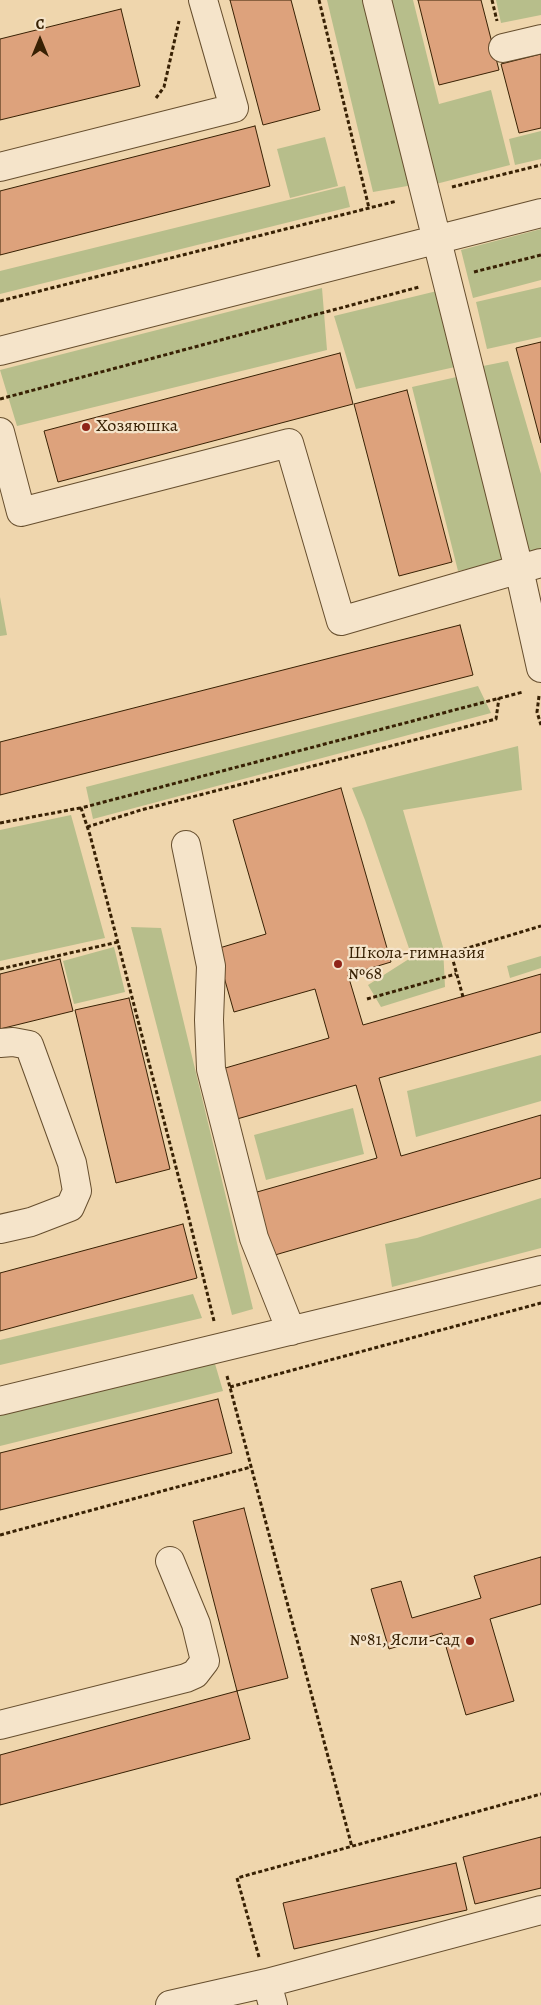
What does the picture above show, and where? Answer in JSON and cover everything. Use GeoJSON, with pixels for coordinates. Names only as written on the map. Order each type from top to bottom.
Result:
{"type":"FeatureCollection","features":[{"type":"Feature","properties":{"kind":"street"},"geometry":{"type":"LineString","coordinates":[[377,0],[446,279],[530,566],[540,678]]}},
{"type":"Feature","properties":{"kind":"street"},"geometry":{"type":"LineString","coordinates":[[0,167],[234,108],[193,8]]}},
{"type":"Feature","properties":{"kind":"street"},"geometry":{"type":"LineString","coordinates":[[504,48],[541,38]]}},
{"type":"Feature","properties":{"kind":"street"},"geometry":{"type":"LineString","coordinates":[[0,352],[541,213]]}},
{"type":"Feature","properties":{"kind":"street"},"geometry":{"type":"LineString","coordinates":[[0,432],[11,515],[289,443],[341,621],[530,566]]}},
{"type":"Feature","properties":{"kind":"street"},"geometry":{"type":"LineString","coordinates":[[186,845],[211,966],[209,1020],[211,1069],[254,1238],[291,1331]]}},
{"type":"Feature","properties":{"kind":"street"},"geometry":{"type":"LineString","coordinates":[[0,1043],[13,1042],[29,1045],[72,1162],[77,1191],[70,1206],[31,1222],[0,1229]]}},
{"type":"Feature","properties":{"kind":"street"},"geometry":{"type":"LineString","coordinates":[[0,1401],[541,1270]]}},
{"type":"Feature","properties":{"kind":"street"},"geometry":{"type":"LineString","coordinates":[[0,1724],[186,1678],[195,1674],[206,1661],[196,1624],[170,1560]]}},
{"type":"Feature","properties":{"kind":"street"},"geometry":{"type":"LineString","coordinates":[[170,2005],[270,1994],[541,1910]]}},
{"type":"Feature","properties":{"kind":"path"},"geometry":{"type":"LineString","coordinates":[[320,0],[369,208]]}},
{"type":"Feature","properties":{"kind":"path"},"geometry":{"type":"LineString","coordinates":[[135,133],[164,87],[177,24],[193,8]]}},
{"type":"Feature","properties":{"kind":"path"},"geometry":{"type":"LineString","coordinates":[[0,300],[541,165]]}},
{"type":"Feature","properties":{"kind":"path"},"geometry":{"type":"LineString","coordinates":[[0,400],[541,255]]}},
{"type":"Feature","properties":{"kind":"path"},"geometry":{"type":"LineString","coordinates":[[540,678],[537,712],[541,725]]}},
{"type":"Feature","properties":{"kind":"path"},"geometry":{"type":"LineString","coordinates":[[87,827],[141,810],[496,718],[499,698]]}},
{"type":"Feature","properties":{"kind":"path"},"geometry":{"type":"LineString","coordinates":[[0,823],[81,808]]}},
{"type":"Feature","properties":{"kind":"path"},"geometry":{"type":"LineString","coordinates":[[463,997],[451,953],[541,926]]}},
{"type":"Feature","properties":{"kind":"path"},"geometry":{"type":"LineString","coordinates":[[0,969],[118,942]]}},
{"type":"Feature","properties":{"kind":"path"},"geometry":{"type":"LineString","coordinates":[[367,999],[456,974]]}},
{"type":"Feature","properties":{"kind":"path"},"geometry":{"type":"LineString","coordinates":[[230,1388],[541,1303]]}},
{"type":"Feature","properties":{"kind":"path"},"geometry":{"type":"LineString","coordinates":[[220,1349],[352,1847]]}},
{"type":"Feature","properties":{"kind":"path"},"geometry":{"type":"LineString","coordinates":[[0,1535],[251,1467]]}},
{"type":"Feature","properties":{"kind":"path"},"geometry":{"type":"LineString","coordinates":[[270,1994],[237,1878],[541,1794]]}},
{"type":"Feature","properties":{"kind":"green space"},"geometry":{"type":"Polygon","coordinates":[[[327,0],[368,0],[413,185],[373,192],[327,0]]]}},
{"type":"Feature","properties":{"kind":"green space"},"geometry":{"type":"Polygon","coordinates":[[[381,0],[413,0],[439,104],[491,90],[510,165],[428,186],[381,0]]]}},
{"type":"Feature","properties":{"kind":"green space"},"geometry":{"type":"Polygon","coordinates":[[[496,0],[541,0],[541,15],[501,23],[496,0]]]}},
{"type":"Feature","properties":{"kind":"green space"},"geometry":{"type":"Polygon","coordinates":[[[541,131],[541,159],[515,165],[509,139],[541,131]]]}},
{"type":"Feature","properties":{"kind":"green space"},"geometry":{"type":"Polygon","coordinates":[[[325,137],[338,186],[290,198],[277,149],[325,137]]]}},
{"type":"Feature","properties":{"kind":"green space"},"geometry":{"type":"Polygon","coordinates":[[[345,186],[350,207],[0,294],[0,271],[345,186]]]}},
{"type":"Feature","properties":{"kind":"green space"},"geometry":{"type":"Polygon","coordinates":[[[541,229],[541,280],[473,298],[461,250],[541,229]]]}},
{"type":"Feature","properties":{"kind":"green space"},"geometry":{"type":"Polygon","coordinates":[[[541,287],[541,337],[487,349],[476,302],[541,287]]]}},
{"type":"Feature","properties":{"kind":"green space"},"geometry":{"type":"Polygon","coordinates":[[[322,288],[327,350],[17,426],[0,370],[322,288]]]}},
{"type":"Feature","properties":{"kind":"green space"},"geometry":{"type":"Polygon","coordinates":[[[437,291],[455,367],[356,389],[334,316],[437,291]]]}},
{"type":"Feature","properties":{"kind":"green space"},"geometry":{"type":"Polygon","coordinates":[[[508,361],[541,474],[541,551],[521,558],[473,368],[508,361]]]}},
{"type":"Feature","properties":{"kind":"green space"},"geometry":{"type":"Polygon","coordinates":[[[461,376],[512,560],[458,571],[412,387],[461,376]]]}},
{"type":"Feature","properties":{"kind":"green space"},"geometry":{"type":"Polygon","coordinates":[[[0,597],[7,635],[0,636],[0,597]]]}},
{"type":"Feature","properties":{"kind":"green space"},"geometry":{"type":"Polygon","coordinates":[[[478,686],[491,713],[93,819],[86,787],[478,686]]]}},
{"type":"Feature","properties":{"kind":"green space"},"geometry":{"type":"Polygon","coordinates":[[[518,746],[522,790],[403,810],[443,947],[445,987],[381,1007],[368,985],[412,957],[365,820],[352,788],[518,746]]]}},
{"type":"Feature","properties":{"kind":"green space"},"geometry":{"type":"Polygon","coordinates":[[[71,815],[105,938],[0,961],[0,830],[71,815]]]}},
{"type":"Feature","properties":{"kind":"green space"},"geometry":{"type":"Polygon","coordinates":[[[131,927],[161,928],[253,1309],[232,1315],[131,927]]]}},
{"type":"Feature","properties":{"kind":"green space"},"geometry":{"type":"Polygon","coordinates":[[[114,947],[125,992],[74,1004],[63,961],[114,947]]]}},
{"type":"Feature","properties":{"kind":"green space"},"geometry":{"type":"Polygon","coordinates":[[[541,956],[541,968],[510,978],[507,966],[541,956]]]}},
{"type":"Feature","properties":{"kind":"green space"},"geometry":{"type":"Polygon","coordinates":[[[541,1055],[541,1101],[416,1137],[407,1091],[541,1055]]]}},
{"type":"Feature","properties":{"kind":"green space"},"geometry":{"type":"Polygon","coordinates":[[[353,1108],[364,1154],[266,1180],[254,1135],[353,1108]]]}},
{"type":"Feature","properties":{"kind":"green space"},"geometry":{"type":"Polygon","coordinates":[[[541,1198],[541,1248],[392,1287],[385,1244],[417,1238],[541,1198]]]}},
{"type":"Feature","properties":{"kind":"green space"},"geometry":{"type":"Polygon","coordinates":[[[193,1294],[202,1318],[0,1365],[0,1340],[193,1294]]]}},
{"type":"Feature","properties":{"kind":"green space"},"geometry":{"type":"Polygon","coordinates":[[[213,1357],[223,1391],[0,1446],[0,1409],[213,1357]]]}},
{"type":"Feature","properties":{"kind":"building"},"geometry":{"type":"Polygon","coordinates":[[[230,0],[291,0],[320,110],[263,125],[230,0]]]}},
{"type":"Feature","properties":{"kind":"building"},"geometry":{"type":"Polygon","coordinates":[[[418,0],[481,0],[499,70],[439,85],[418,0]]]}},
{"type":"Feature","properties":{"kind":"building"},"geometry":{"type":"Polygon","coordinates":[[[121,9],[140,86],[0,120],[0,39],[121,9]]]}},
{"type":"Feature","properties":{"kind":"building"},"geometry":{"type":"Polygon","coordinates":[[[541,54],[541,128],[519,133],[501,64],[541,54]]]}},
{"type":"Feature","properties":{"kind":"building"},"geometry":{"type":"Polygon","coordinates":[[[255,126],[270,186],[0,255],[0,191],[255,126]]]}},
{"type":"Feature","properties":{"kind":"building"},"geometry":{"type":"Polygon","coordinates":[[[541,342],[541,443],[516,348],[541,342]]]}},
{"type":"Feature","properties":{"kind":"building"},"geometry":{"type":"Polygon","coordinates":[[[340,353],[353,404],[58,482],[44,431],[340,353]]]}},
{"type":"Feature","properties":{"kind":"building"},"geometry":{"type":"Polygon","coordinates":[[[407,390],[452,562],[399,576],[354,404],[407,390]]]}},
{"type":"Feature","properties":{"kind":"building"},"geometry":{"type":"Polygon","coordinates":[[[460,625],[473,675],[0,795],[0,742],[460,625]]]}},
{"type":"Feature","properties":{"kind":"building","name":"Школа-гимназия №68"},"geometry":{"type":"Polygon","coordinates":[[[341,788],[391,962],[348,975],[363,1025],[541,974],[541,1032],[379,1078],[401,1156],[541,1115],[541,1178],[268,1257],[250,1194],[377,1158],[356,1085],[230,1121],[215,1071],[329,1038],[315,989],[234,1012],[216,949],[266,934],[233,820],[341,788]]]}},
{"type":"Feature","properties":{"kind":"building"},"geometry":{"type":"Polygon","coordinates":[[[60,959],[73,1011],[0,1029],[0,974],[60,959]]]}},
{"type":"Feature","properties":{"kind":"building"},"geometry":{"type":"Polygon","coordinates":[[[129,998],[170,1169],[116,1183],[75,1010],[129,998]]]}},
{"type":"Feature","properties":{"kind":"building"},"geometry":{"type":"Polygon","coordinates":[[[183,1224],[197,1278],[0,1331],[0,1273],[183,1224]]]}},
{"type":"Feature","properties":{"kind":"building"},"geometry":{"type":"Polygon","coordinates":[[[218,1399],[232,1453],[0,1510],[0,1453],[218,1399]]]}},
{"type":"Feature","properties":{"kind":"building"},"geometry":{"type":"Polygon","coordinates":[[[244,1508],[288,1678],[237,1691],[193,1521],[244,1508]]]}},
{"type":"Feature","properties":{"kind":"building","name":"№81, Ясли-сад"},"geometry":{"type":"Polygon","coordinates":[[[541,1557],[541,1604],[490,1619],[514,1701],[466,1715],[442,1633],[389,1649],[371,1589],[401,1581],[412,1618],[481,1598],[474,1576],[541,1557]]]}},
{"type":"Feature","properties":{"kind":"building"},"geometry":{"type":"Polygon","coordinates":[[[237,1691],[250,1739],[0,1805],[0,1755],[237,1691]]]}},
{"type":"Feature","properties":{"kind":"building"},"geometry":{"type":"Polygon","coordinates":[[[541,1837],[541,1888],[475,1904],[463,1857],[541,1837]]]}},
{"type":"Feature","properties":{"kind":"building"},"geometry":{"type":"Polygon","coordinates":[[[456,1863],[467,1910],[294,1949],[283,1903],[456,1863]]]}},
{"type":"Feature","properties":{"kind":"place","name":"Хозяюшка"},"geometry":{"type":"Point","coordinates":[86,427]}},
{"type":"Feature","properties":{"kind":"place","name":"Школа-гимназия №68"},"geometry":{"type":"Point","coordinates":[338,964]}},
{"type":"Feature","properties":{"kind":"place","name":"№81, Ясли-сад"},"geometry":{"type":"Point","coordinates":[470,1641]}}]}
